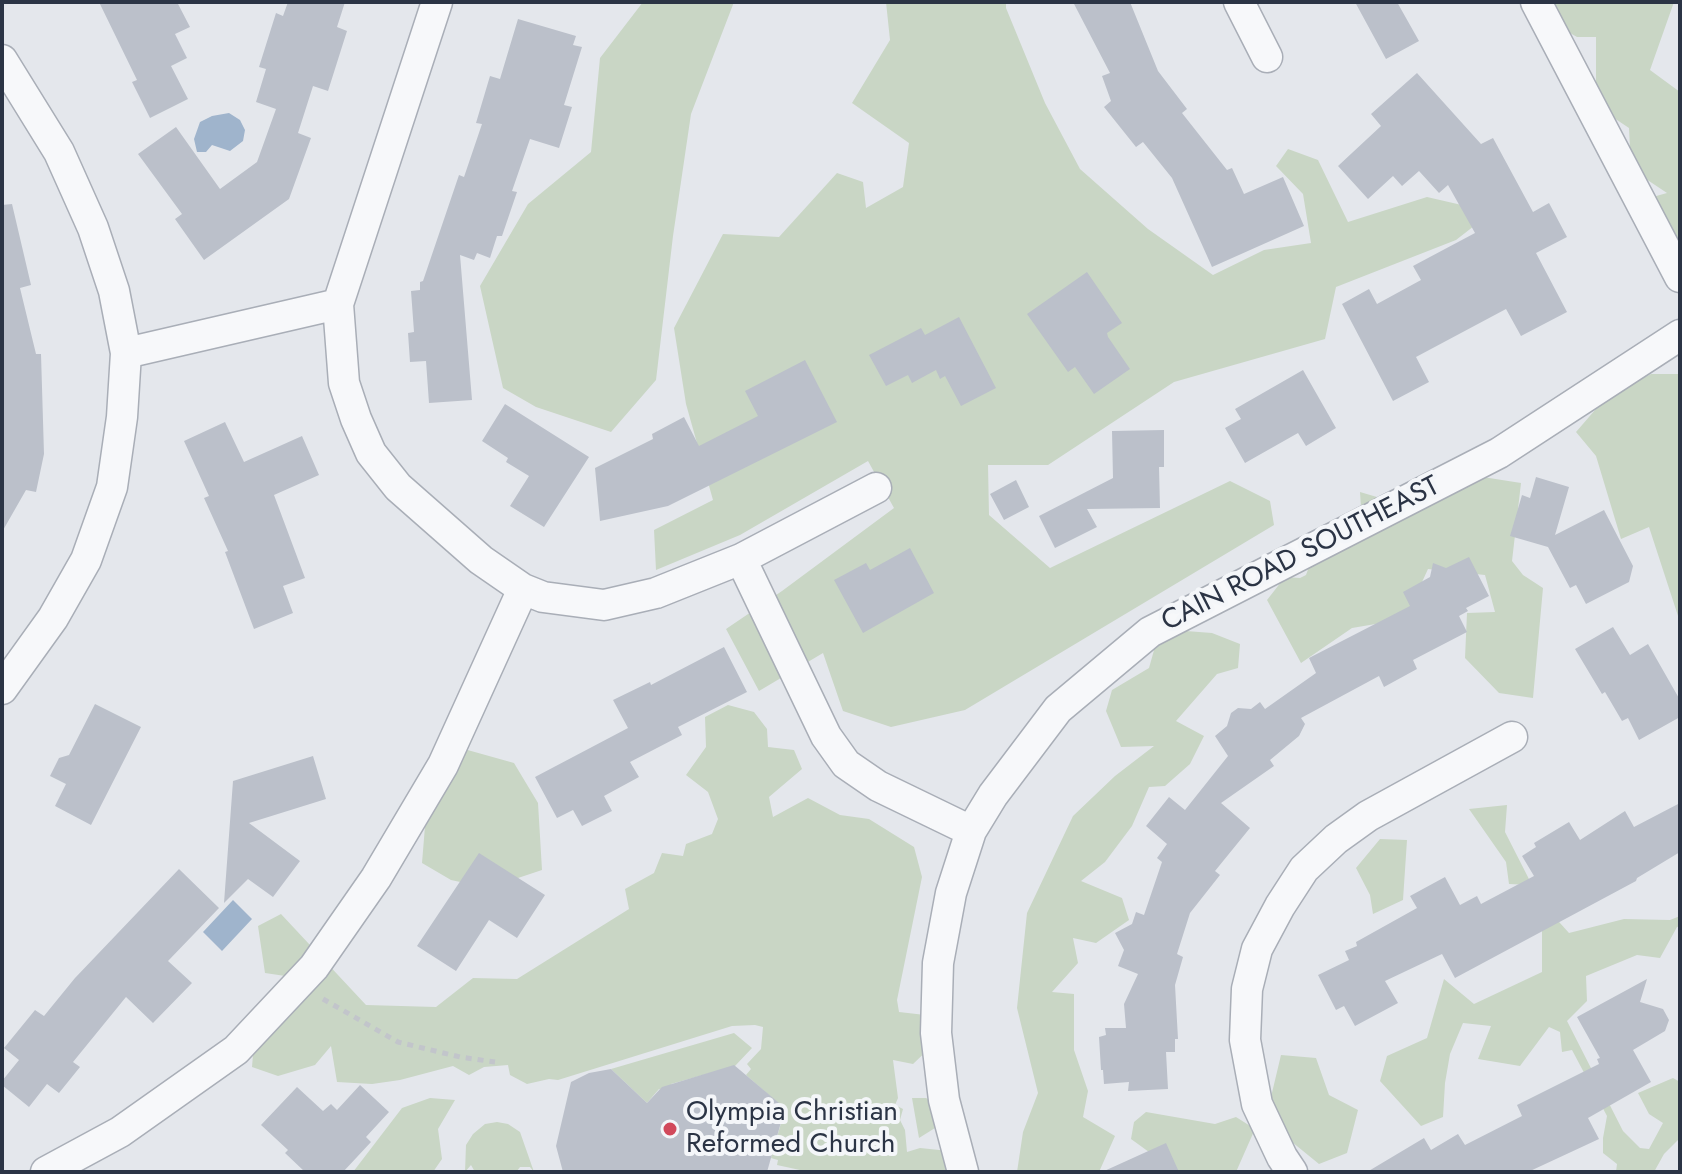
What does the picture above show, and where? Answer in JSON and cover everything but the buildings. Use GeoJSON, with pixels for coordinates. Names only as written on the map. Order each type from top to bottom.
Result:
{"type":"FeatureCollection","features":[{"type":"Feature","properties":{"kind":"street"},"geometry":{"type":"LineString","coordinates":[[437,2],[338,304],[344,383],[371,453],[398,487],[481,560],[523,589],[543,597],[604,605],[656,593],[741,559],[876,488]]}},
{"type":"Feature","properties":{"kind":"street"},"geometry":{"type":"LineString","coordinates":[[1239,2],[1267,57]]}},
{"type":"Feature","properties":{"kind":"street"},"geometry":{"type":"LineString","coordinates":[[1536,2],[1680,277]]}},
{"type":"Feature","properties":{"kind":"street"},"geometry":{"type":"LineString","coordinates":[[2,60],[59,152],[93,228],[114,291],[126,353],[122,417],[112,487],[86,560],[53,618],[2,689]]}},
{"type":"Feature","properties":{"kind":"street"},"geometry":{"type":"LineString","coordinates":[[126,353],[338,304]]}},
{"type":"Feature","properties":{"kind":"street","name":"CAIN ROAD SOUTHEAST"},"geometry":{"type":"LineString","coordinates":[[963,1172],[944,1100],[936,1033],[938,963],[951,893],[971,831],[993,795],[1058,709],[1150,632],[1499,453],[1680,335]]}},
{"type":"Feature","properties":{"kind":"street"},"geometry":{"type":"LineString","coordinates":[[741,559],[826,736],[846,764],[878,786],[971,831]]}},
{"type":"Feature","properties":{"kind":"street"},"geometry":{"type":"LineString","coordinates":[[46,1172],[120,1132],[236,1050],[314,967],[376,878],[443,765],[523,589]]}},
{"type":"Feature","properties":{"kind":"street"},"geometry":{"type":"LineString","coordinates":[[1292,1172],[1257,1104],[1245,1040],[1247,989],[1257,949],[1304,869],[1336,839],[1368,816],[1512,737]]}},
{"type":"Feature","properties":{"kind":"path"},"geometry":{"type":"LineString","coordinates":[[297,985],[398,1042],[495,1062]]}},
{"type":"Feature","properties":{"kind":"green space"},"geometry":{"type":"Polygon","coordinates":[[[643,2],[734,2],[691,114],[656,380],[611,432],[536,407],[503,388],[480,286],[528,204],[591,152],[600,58],[643,2]]]}},
{"type":"Feature","properties":{"kind":"green space"},"geometry":{"type":"Polygon","coordinates":[[[886,2],[1006,2],[1045,103],[1080,169],[1148,229],[1213,275],[1264,250],[1311,243],[1303,194],[1276,166],[1288,149],[1318,160],[1348,222],[1427,197],[1492,212],[1456,240],[1336,287],[1325,339],[1174,382],[1048,465],[988,465],[989,515],[1050,568],[1230,481],[1270,501],[1274,525],[965,710],[891,727],[843,711],[823,653],[759,691],[726,629],[894,508],[868,461],[740,535],[656,570],[654,530],[713,500],[686,404],[674,328],[723,234],[779,237],[837,173],[863,182],[866,208],[903,187],[909,143],[852,103],[890,40],[886,2]]]}},
{"type":"Feature","properties":{"kind":"green space"},"geometry":{"type":"Polygon","coordinates":[[[1546,2],[1674,2],[1650,70],[1680,92],[1680,240],[1662,246],[1642,200],[1667,193],[1631,169],[1629,128],[1596,106],[1596,37],[1577,37],[1542,17],[1546,2]]]}},
{"type":"Feature","properties":{"kind":"green space"},"geometry":{"type":"Polygon","coordinates":[[[1651,374],[1680,374],[1680,622],[1649,527],[1621,539],[1596,456],[1576,432],[1608,395],[1651,374]]]}},
{"type":"Feature","properties":{"kind":"green space"},"geometry":{"type":"Polygon","coordinates":[[[1451,472],[1521,483],[1512,561],[1523,575],[1543,588],[1533,698],[1499,693],[1465,658],[1467,613],[1495,612],[1485,575],[1428,569],[1405,619],[1352,628],[1301,663],[1267,600],[1285,577],[1300,578],[1306,575],[1324,525],[1345,530],[1362,523],[1360,492],[1387,500],[1451,472]]]}},
{"type":"Feature","properties":{"kind":"green space"},"geometry":{"type":"Polygon","coordinates":[[[1160,629],[1212,633],[1240,644],[1238,668],[1217,674],[1176,721],[1204,736],[1190,764],[1165,786],[1149,787],[1132,826],[1105,862],[1081,881],[1122,898],[1129,920],[1096,943],[1073,938],[1078,963],[1052,992],[1074,994],[1074,1050],[1088,1091],[1083,1117],[1115,1136],[1099,1172],[1017,1172],[1023,1132],[1038,1093],[1017,1008],[1027,913],[1073,816],[1115,776],[1154,746],[1121,747],[1106,711],[1112,690],[1149,668],[1160,629]]]}},
{"type":"Feature","properties":{"kind":"green space"},"geometry":{"type":"Polygon","coordinates":[[[728,705],[754,712],[767,729],[768,747],[794,750],[802,769],[769,797],[773,817],[808,798],[840,815],[869,819],[914,847],[922,877],[897,1000],[899,1012],[934,1016],[935,1043],[913,1064],[893,1060],[898,1098],[895,1105],[903,1109],[900,1120],[905,1130],[907,1152],[920,1148],[949,1151],[961,1172],[809,1172],[777,1165],[778,1160],[771,1158],[785,1109],[746,1075],[751,1069],[747,1064],[761,1049],[763,1027],[755,1025],[732,1026],[558,1080],[527,1084],[510,1075],[508,1065],[484,1067],[469,1075],[453,1066],[372,1084],[337,1082],[331,1046],[315,1065],[278,1076],[252,1067],[256,1018],[292,977],[265,973],[258,926],[281,914],[366,1005],[436,1007],[473,978],[517,979],[629,909],[625,889],[654,873],[662,853],[683,856],[686,844],[712,834],[718,819],[708,792],[686,775],[706,747],[705,717],[728,705]]]}},
{"type":"Feature","properties":{"kind":"green space"},"geometry":{"type":"Polygon","coordinates":[[[464,749],[514,763],[538,803],[542,870],[488,888],[451,880],[422,863],[426,814],[464,749]]]}},
{"type":"Feature","properties":{"kind":"green space"},"geometry":{"type":"Polygon","coordinates":[[[1507,805],[1505,832],[1532,885],[1509,884],[1506,862],[1469,809],[1507,805]]]}},
{"type":"Feature","properties":{"kind":"green space"},"geometry":{"type":"Polygon","coordinates":[[[1380,839],[1407,840],[1403,900],[1373,914],[1370,895],[1356,868],[1380,839]]]}},
{"type":"Feature","properties":{"kind":"green space"},"geometry":{"type":"Polygon","coordinates":[[[1542,903],[1569,933],[1624,919],[1670,920],[1680,916],[1680,926],[1660,958],[1637,955],[1586,976],[1587,1001],[1567,1021],[1623,1131],[1640,1148],[1649,1149],[1663,1123],[1649,1114],[1638,1093],[1673,1078],[1680,1082],[1680,1138],[1664,1154],[1654,1172],[1616,1172],[1617,1164],[1603,1153],[1607,1116],[1572,1050],[1562,1052],[1560,1032],[1549,1027],[1520,1066],[1478,1059],[1491,1026],[1463,1023],[1450,1054],[1443,1117],[1421,1126],[1380,1081],[1387,1056],[1427,1038],[1444,979],[1474,1004],[1542,972],[1542,903]]]}},
{"type":"Feature","properties":{"kind":"green space"},"geometry":{"type":"Polygon","coordinates":[[[734,1033],[752,1048],[735,1066],[671,1084],[669,1092],[659,1089],[647,1103],[611,1069],[734,1033]]]}},
{"type":"Feature","properties":{"kind":"green space"},"geometry":{"type":"Polygon","coordinates":[[[1281,1055],[1316,1058],[1329,1095],[1358,1110],[1347,1153],[1319,1164],[1292,1142],[1271,1097],[1281,1055]]]}},
{"type":"Feature","properties":{"kind":"green space"},"geometry":{"type":"Polygon","coordinates":[[[430,1098],[455,1100],[438,1129],[442,1159],[433,1172],[353,1172],[402,1108],[430,1098]]]}},
{"type":"Feature","properties":{"kind":"green space"},"geometry":{"type":"Polygon","coordinates":[[[912,1098],[926,1098],[942,1107],[935,1128],[919,1138],[912,1098]]]}},
{"type":"Feature","properties":{"kind":"green space"},"geometry":{"type":"Polygon","coordinates":[[[1146,1112],[1215,1124],[1236,1117],[1255,1129],[1236,1172],[1155,1172],[1149,1152],[1131,1139],[1134,1122],[1146,1112]]]}},
{"type":"Feature","properties":{"kind":"green space"},"geometry":{"type":"Polygon","coordinates":[[[485,1124],[508,1124],[520,1132],[534,1172],[530,1167],[520,1167],[517,1171],[509,1172],[475,1172],[471,1165],[465,1172],[466,1145],[473,1134],[485,1124]]]}},
{"type":"Feature","properties":{"kind":"water"},"geometry":{"type":"Polygon","coordinates":[[[229,113],[240,120],[245,130],[243,141],[230,151],[212,145],[206,152],[197,152],[194,139],[200,122],[229,113]]]}},
{"type":"Feature","properties":{"kind":"water"},"geometry":{"type":"Polygon","coordinates":[[[233,900],[252,919],[222,951],[203,932],[233,900]]]}},
{"type":"Feature","properties":{"kind":"place","name":"Olympia Christian Reformed Church"},"geometry":{"type":"Point","coordinates":[670,1129]}}]}
